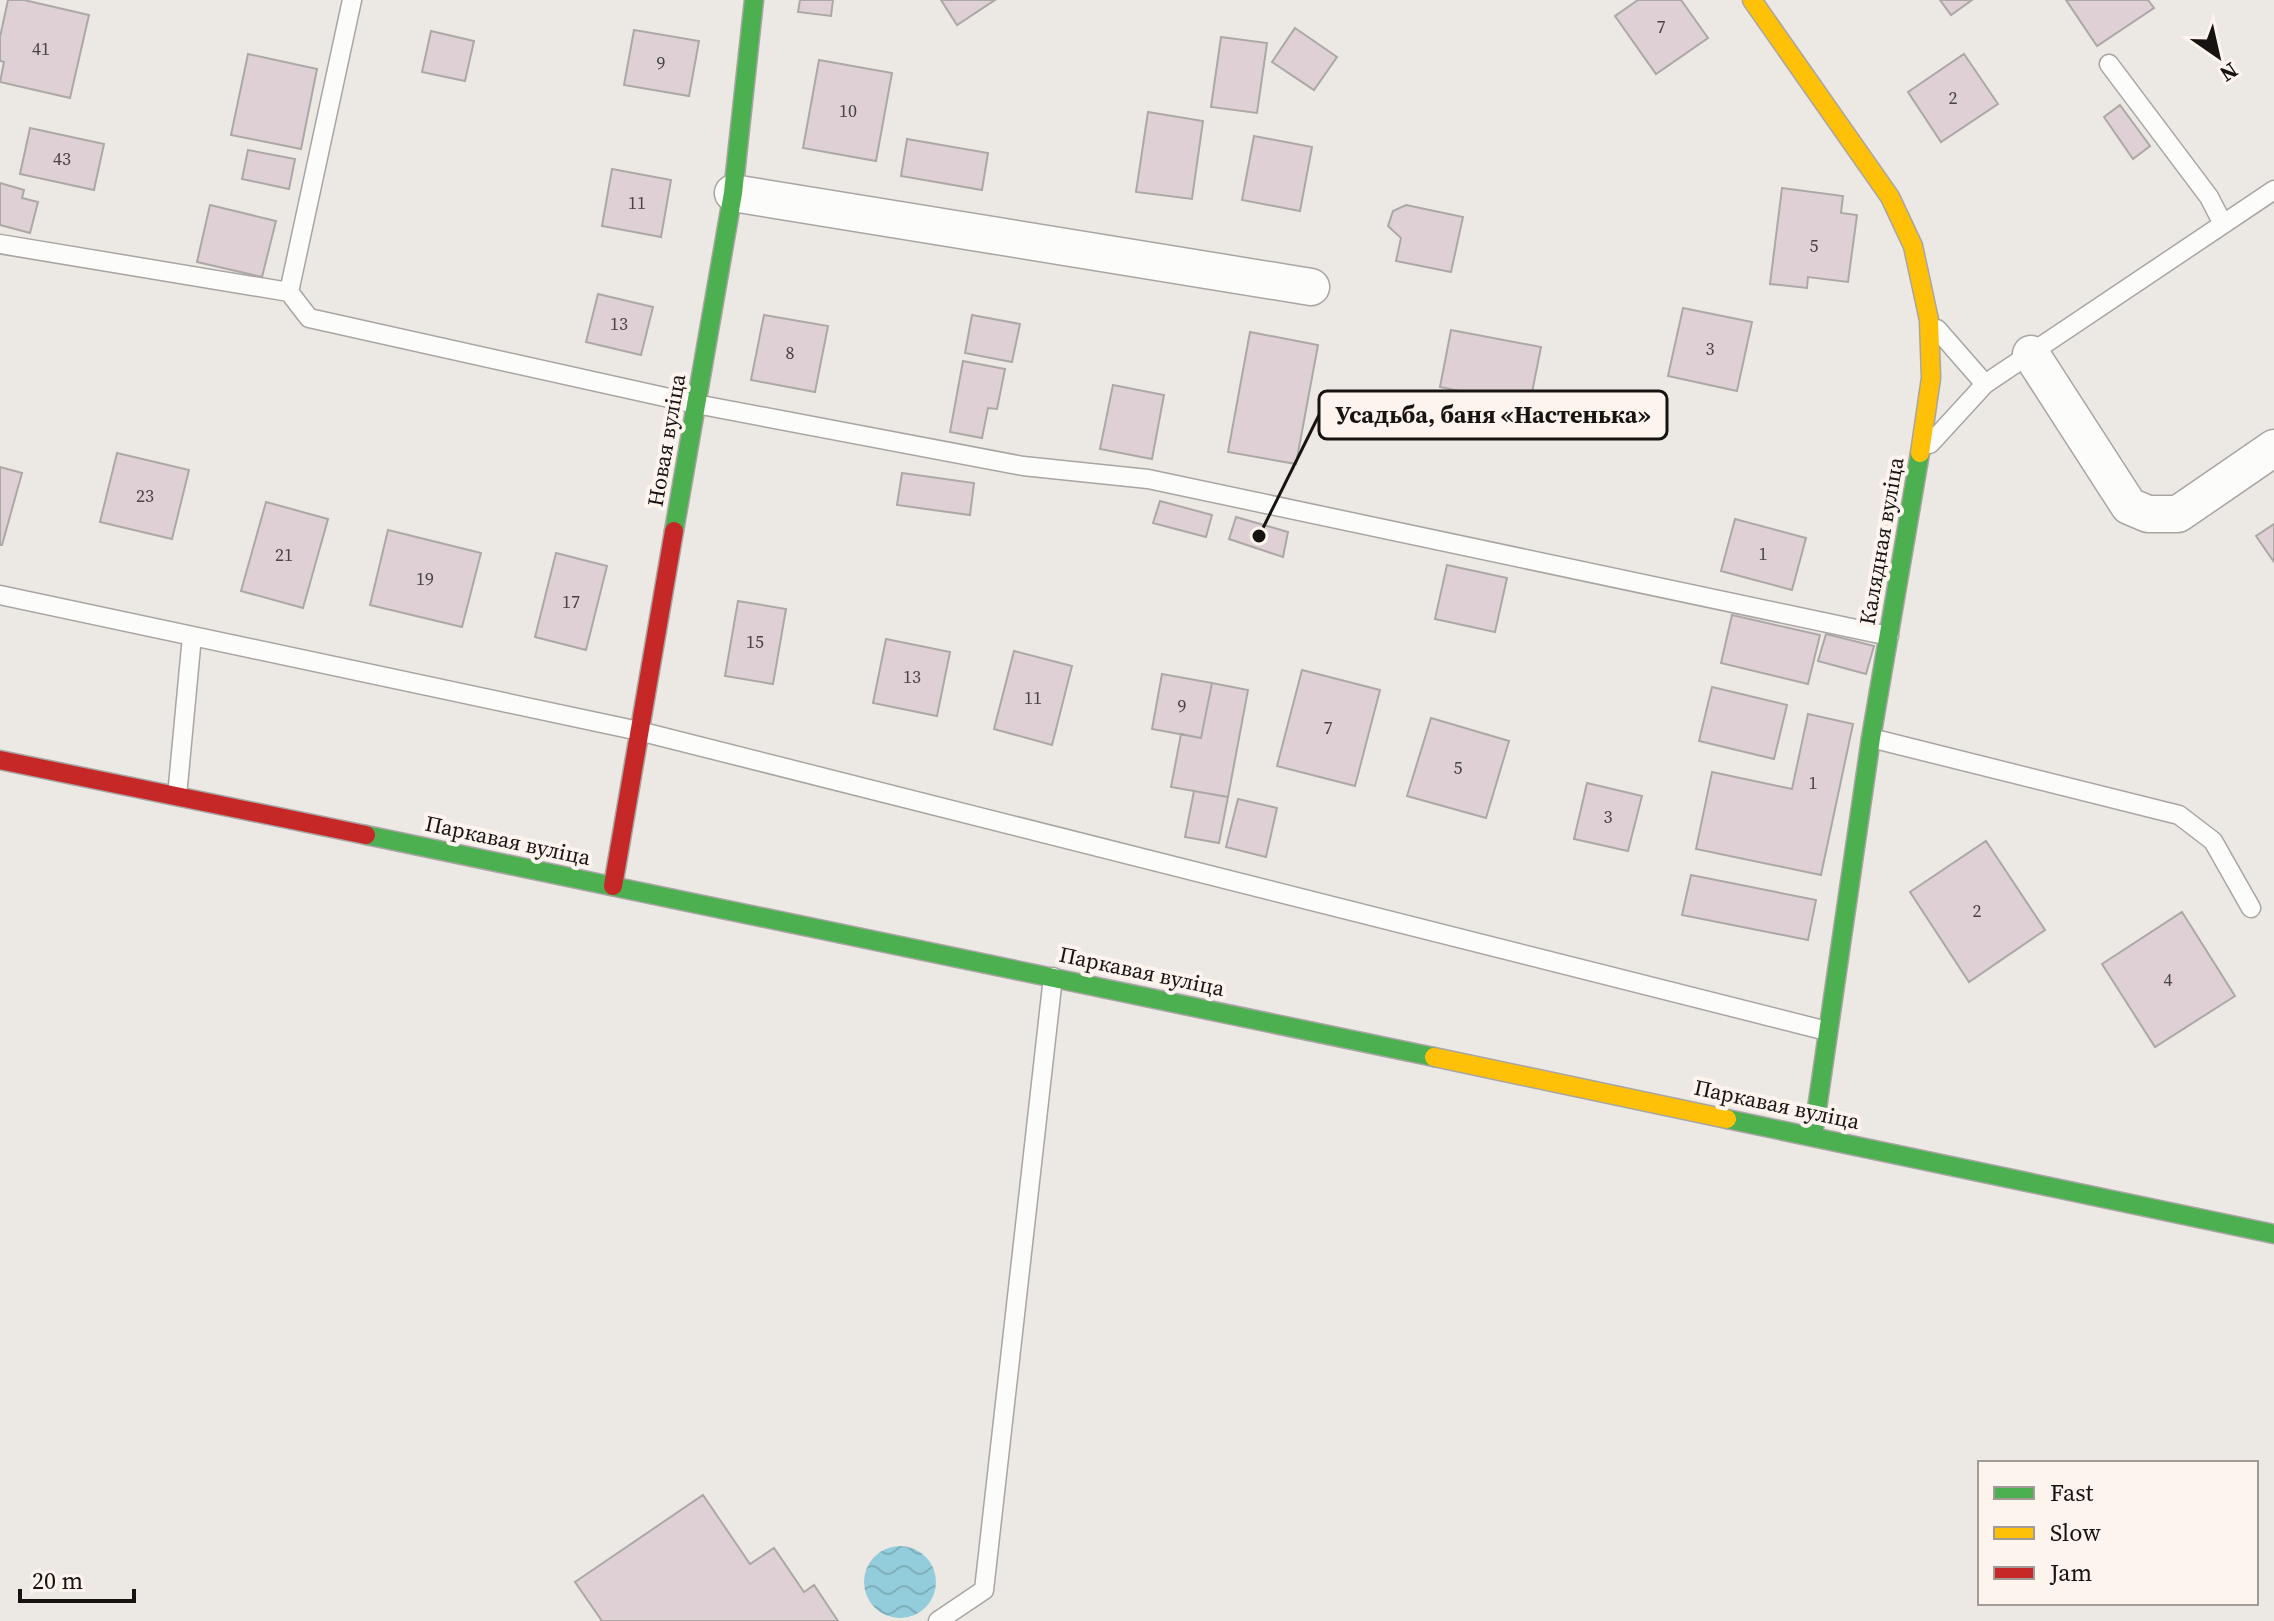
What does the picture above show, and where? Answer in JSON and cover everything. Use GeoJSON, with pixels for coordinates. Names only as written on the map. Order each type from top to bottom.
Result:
{"type":"FeatureCollection","features":[{"type":"Feature","properties":{"kind":"main road","name":"Новая вуліца"},"geometry":{"type":"LineString","coordinates":[[613,886],[733,193],[754,0]]}},
{"type":"Feature","properties":{"kind":"main road","name":"Калядная вуліца"},"geometry":{"type":"LineString","coordinates":[[1752,0],[1890,197],[1913,246],[1929,320],[1931,378],[1871,738],[1813,1136]]}},
{"type":"Feature","properties":{"kind":"main road","name":"Паркавая вуліца"},"geometry":{"type":"LineString","coordinates":[[0,760],[1053,977],[2274,1234]]}},
{"type":"Feature","properties":{"kind":"street"},"geometry":{"type":"LineString","coordinates":[[733,193],[1311,287]]}},
{"type":"Feature","properties":{"kind":"street"},"geometry":{"type":"LineString","coordinates":[[2031,354],[2129,506],[2148,514],[2178,514],[2274,448]]}},
{"type":"Feature","properties":{"kind":"lane"},"geometry":{"type":"LineString","coordinates":[[289,292],[352,0]]}},
{"type":"Feature","properties":{"kind":"lane"},"geometry":{"type":"LineString","coordinates":[[2109,64],[2209,197],[2223,224]]}},
{"type":"Feature","properties":{"kind":"lane"},"geometry":{"type":"LineString","coordinates":[[1920,454],[1985,384],[2274,190]]}},
{"type":"Feature","properties":{"kind":"lane"},"geometry":{"type":"LineString","coordinates":[[0,244],[289,292],[309,318],[696,404],[1023,466],[1148,479],[1890,636]]}},
{"type":"Feature","properties":{"kind":"lane"},"geometry":{"type":"LineString","coordinates":[[1929,320],[1985,384]]}},
{"type":"Feature","properties":{"kind":"lane"},"geometry":{"type":"LineString","coordinates":[[0,595],[639,731],[1827,1031]]}},
{"type":"Feature","properties":{"kind":"lane"},"geometry":{"type":"LineString","coordinates":[[177,797],[192,636]]}},
{"type":"Feature","properties":{"kind":"lane"},"geometry":{"type":"LineString","coordinates":[[1871,738],[2179,815],[2213,841],[2251,908]]}},
{"type":"Feature","properties":{"kind":"lane"},"geometry":{"type":"LineString","coordinates":[[938,1621],[984,1590],[1053,977]]}},
{"type":"Feature","properties":{"kind":"water"},"geometry":{"type":"Polygon","coordinates":[[[907,1546],[926,1556],[934,1568],[934,1596],[926,1608],[914,1616],[893,1618],[874,1608],[866,1596],[864,1575],[874,1556],[886,1548],[907,1546]]]}},
{"type":"Feature","properties":{"kind":"building"},"geometry":{"type":"Polygon","coordinates":[[[8,0],[24,0],[89,15],[70,98],[0,82],[4,62],[0,61],[0,37],[8,0]]]}},
{"type":"Feature","properties":{"kind":"building"},"geometry":{"type":"Polygon","coordinates":[[[800,0],[833,0],[831,16],[798,12],[800,0]]]}},
{"type":"Feature","properties":{"kind":"building"},"geometry":{"type":"Polygon","coordinates":[[[941,0],[995,0],[957,25],[941,0]]]}},
{"type":"Feature","properties":{"kind":"building"},"geometry":{"type":"Polygon","coordinates":[[[1638,0],[1681,0],[1708,38],[1656,74],[1615,16],[1638,0]]]}},
{"type":"Feature","properties":{"kind":"building"},"geometry":{"type":"Polygon","coordinates":[[[1940,0],[1972,0],[1951,15],[1940,0]]]}},
{"type":"Feature","properties":{"kind":"building"},"geometry":{"type":"Polygon","coordinates":[[[2066,0],[2148,0],[2154,8],[2097,46],[2066,0]]]}},
{"type":"Feature","properties":{"kind":"building"},"geometry":{"type":"Polygon","coordinates":[[[1295,28],[1337,57],[1314,90],[1272,62],[1295,28]]]}},
{"type":"Feature","properties":{"kind":"building"},"geometry":{"type":"Polygon","coordinates":[[[634,30],[699,41],[689,96],[624,85],[634,30]]]}},
{"type":"Feature","properties":{"kind":"building"},"geometry":{"type":"Polygon","coordinates":[[[431,31],[474,41],[465,81],[422,72],[431,31]]]}},
{"type":"Feature","properties":{"kind":"building"},"geometry":{"type":"Polygon","coordinates":[[[1221,37],[1267,43],[1257,113],[1211,107],[1221,37]]]}},
{"type":"Feature","properties":{"kind":"building"},"geometry":{"type":"Polygon","coordinates":[[[248,54],[317,69],[301,149],[231,135],[248,54]]]}},
{"type":"Feature","properties":{"kind":"building"},"geometry":{"type":"Polygon","coordinates":[[[1964,54],[1998,104],[1941,142],[1908,92],[1964,54]]]}},
{"type":"Feature","properties":{"kind":"building"},"geometry":{"type":"Polygon","coordinates":[[[819,60],[892,73],[876,161],[803,148],[819,60]]]}},
{"type":"Feature","properties":{"kind":"building"},"geometry":{"type":"Polygon","coordinates":[[[2120,105],[2150,146],[2133,159],[2104,117],[2120,105]]]}},
{"type":"Feature","properties":{"kind":"building"},"geometry":{"type":"Polygon","coordinates":[[[1148,112],[1203,121],[1192,199],[1136,192],[1148,112]]]}},
{"type":"Feature","properties":{"kind":"building"},"geometry":{"type":"Polygon","coordinates":[[[30,128],[104,144],[94,190],[20,174],[30,128]]]}},
{"type":"Feature","properties":{"kind":"building"},"geometry":{"type":"Polygon","coordinates":[[[1254,136],[1312,147],[1300,211],[1242,200],[1254,136]]]}},
{"type":"Feature","properties":{"kind":"building"},"geometry":{"type":"Polygon","coordinates":[[[907,139],[988,153],[982,190],[901,176],[907,139]]]}},
{"type":"Feature","properties":{"kind":"building"},"geometry":{"type":"Polygon","coordinates":[[[248,150],[295,159],[289,189],[242,179],[248,150]]]}},
{"type":"Feature","properties":{"kind":"building"},"geometry":{"type":"Polygon","coordinates":[[[612,169],[671,180],[661,237],[602,226],[612,169]]]}},
{"type":"Feature","properties":{"kind":"building"},"geometry":{"type":"Polygon","coordinates":[[[0,183],[24,190],[22,198],[38,202],[30,233],[0,225],[0,183]]]}},
{"type":"Feature","properties":{"kind":"building"},"geometry":{"type":"Polygon","coordinates":[[[1782,188],[1843,196],[1841,213],[1857,215],[1848,282],[1808,277],[1807,288],[1770,284],[1782,188]]]}},
{"type":"Feature","properties":{"kind":"building"},"geometry":{"type":"Polygon","coordinates":[[[210,205],[276,221],[262,277],[197,262],[210,205]]]}},
{"type":"Feature","properties":{"kind":"building"},"geometry":{"type":"Polygon","coordinates":[[[1406,205],[1463,217],[1451,272],[1396,261],[1401,238],[1388,226],[1393,211],[1406,205]]]}},
{"type":"Feature","properties":{"kind":"building"},"geometry":{"type":"Polygon","coordinates":[[[598,294],[653,307],[641,355],[586,342],[598,294]]]}},
{"type":"Feature","properties":{"kind":"building"},"geometry":{"type":"Polygon","coordinates":[[[1683,308],[1752,322],[1737,391],[1668,376],[1683,308]]]}},
{"type":"Feature","properties":{"kind":"building"},"geometry":{"type":"Polygon","coordinates":[[[764,315],[828,326],[815,392],[751,380],[764,315]]]}},
{"type":"Feature","properties":{"kind":"building"},"geometry":{"type":"Polygon","coordinates":[[[972,315],[1020,324],[1012,362],[965,353],[972,315]]]}},
{"type":"Feature","properties":{"kind":"building"},"geometry":{"type":"Polygon","coordinates":[[[1451,330],[1541,347],[1525,428],[1492,422],[1497,399],[1440,387],[1451,330]]]}},
{"type":"Feature","properties":{"kind":"building"},"geometry":{"type":"Polygon","coordinates":[[[1250,332],[1318,345],[1296,464],[1228,452],[1250,332]]]}},
{"type":"Feature","properties":{"kind":"building"},"geometry":{"type":"Polygon","coordinates":[[[963,361],[1005,369],[997,409],[988,408],[982,438],[950,432],[963,361]]]}},
{"type":"Feature","properties":{"kind":"building"},"geometry":{"type":"Polygon","coordinates":[[[1113,385],[1164,395],[1152,459],[1100,449],[1113,385]]]}},
{"type":"Feature","properties":{"kind":"building"},"geometry":{"type":"Polygon","coordinates":[[[117,453],[189,470],[172,539],[100,522],[117,453]]]}},
{"type":"Feature","properties":{"kind":"building"},"geometry":{"type":"Polygon","coordinates":[[[0,467],[22,473],[2,545],[0,545],[0,467]]]}},
{"type":"Feature","properties":{"kind":"building"},"geometry":{"type":"Polygon","coordinates":[[[902,473],[974,483],[970,515],[897,505],[902,473]]]}},
{"type":"Feature","properties":{"kind":"building"},"geometry":{"type":"Polygon","coordinates":[[[1160,501],[1212,515],[1206,537],[1153,523],[1160,501]]]}},
{"type":"Feature","properties":{"kind":"building"},"geometry":{"type":"Polygon","coordinates":[[[266,502],[328,519],[303,608],[241,591],[266,502]]]}},
{"type":"Feature","properties":{"kind":"building"},"geometry":{"type":"Polygon","coordinates":[[[1236,517],[1288,532],[1283,557],[1229,539],[1236,517]]]}},
{"type":"Feature","properties":{"kind":"building"},"geometry":{"type":"Polygon","coordinates":[[[1735,519],[1806,538],[1792,590],[1721,571],[1735,519]]]}},
{"type":"Feature","properties":{"kind":"building"},"geometry":{"type":"Polygon","coordinates":[[[2274,524],[2274,562],[2256,536],[2274,524]]]}},
{"type":"Feature","properties":{"kind":"building"},"geometry":{"type":"Polygon","coordinates":[[[388,530],[481,553],[462,627],[370,605],[388,530]]]}},
{"type":"Feature","properties":{"kind":"building"},"geometry":{"type":"Polygon","coordinates":[[[556,553],[607,566],[586,650],[535,637],[556,553]]]}},
{"type":"Feature","properties":{"kind":"building"},"geometry":{"type":"Polygon","coordinates":[[[1447,565],[1507,578],[1495,632],[1435,619],[1447,565]]]}},
{"type":"Feature","properties":{"kind":"building"},"geometry":{"type":"Polygon","coordinates":[[[738,601],[786,609],[773,684],[725,676],[738,601]]]}},
{"type":"Feature","properties":{"kind":"building"},"geometry":{"type":"Polygon","coordinates":[[[1732,615],[1820,635],[1808,684],[1721,663],[1732,615]]]}},
{"type":"Feature","properties":{"kind":"building"},"geometry":{"type":"Polygon","coordinates":[[[1826,634],[1874,646],[1866,674],[1818,661],[1826,634]]]}},
{"type":"Feature","properties":{"kind":"building"},"geometry":{"type":"Polygon","coordinates":[[[886,639],[950,652],[937,716],[873,703],[886,639]]]}},
{"type":"Feature","properties":{"kind":"building"},"geometry":{"type":"Polygon","coordinates":[[[1014,651],[1072,666],[1052,745],[994,729],[1014,651]]]}},
{"type":"Feature","properties":{"kind":"building"},"geometry":{"type":"Polygon","coordinates":[[[1302,670],[1380,690],[1355,786],[1277,766],[1302,670]]]}},
{"type":"Feature","properties":{"kind":"building"},"geometry":{"type":"Polygon","coordinates":[[[1162,674],[1212,683],[1201,738],[1152,729],[1162,674]]]}},
{"type":"Feature","properties":{"kind":"building"},"geometry":{"type":"Polygon","coordinates":[[[1212,683],[1248,690],[1228,797],[1171,787],[1181,734],[1201,738],[1212,683]]]}},
{"type":"Feature","properties":{"kind":"building"},"geometry":{"type":"Polygon","coordinates":[[[1712,687],[1787,705],[1774,759],[1699,741],[1712,687]]]}},
{"type":"Feature","properties":{"kind":"building"},"geometry":{"type":"Polygon","coordinates":[[[1808,714],[1853,724],[1821,875],[1696,849],[1712,772],[1792,789],[1808,714]]]}},
{"type":"Feature","properties":{"kind":"building"},"geometry":{"type":"Polygon","coordinates":[[[1431,718],[1509,741],[1486,818],[1407,796],[1431,718]]]}},
{"type":"Feature","properties":{"kind":"building"},"geometry":{"type":"Polygon","coordinates":[[[1587,783],[1642,796],[1628,851],[1574,839],[1587,783]]]}},
{"type":"Feature","properties":{"kind":"building"},"geometry":{"type":"Polygon","coordinates":[[[1194,791],[1228,797],[1219,843],[1185,837],[1194,791]]]}},
{"type":"Feature","properties":{"kind":"building"},"geometry":{"type":"Polygon","coordinates":[[[1238,799],[1277,808],[1266,857],[1226,847],[1238,799]]]}},
{"type":"Feature","properties":{"kind":"building"},"geometry":{"type":"Polygon","coordinates":[[[1986,841],[2045,930],[1969,982],[1910,892],[1986,841]]]}},
{"type":"Feature","properties":{"kind":"building"},"geometry":{"type":"Polygon","coordinates":[[[1691,875],[1816,900],[1808,940],[1682,915],[1691,875]]]}},
{"type":"Feature","properties":{"kind":"building"},"geometry":{"type":"Polygon","coordinates":[[[2182,912],[2235,996],[2155,1047],[2102,964],[2182,912]]]}},
{"type":"Feature","properties":{"kind":"building"},"geometry":{"type":"Polygon","coordinates":[[[703,1495],[750,1564],[774,1548],[804,1592],[814,1585],[838,1621],[602,1621],[575,1582],[703,1495]]]}},
{"type":"Feature","properties":{"kind":"traffic: fast"},"geometry":{"type":"LineString","coordinates":[[674,531],[733,193],[754,0]]}},
{"type":"Feature","properties":{"kind":"traffic: fast"},"geometry":{"type":"LineString","coordinates":[[1813,1136],[1871,738],[1920,453]]}},
{"type":"Feature","properties":{"kind":"traffic: fast"},"geometry":{"type":"LineString","coordinates":[[366,835],[1434,1057]]}},
{"type":"Feature","properties":{"kind":"traffic: fast"},"geometry":{"type":"LineString","coordinates":[[1727,1119],[2274,1234]]}},
{"type":"Feature","properties":{"kind":"traffic: slow"},"geometry":{"type":"LineString","coordinates":[[1752,0],[1890,197],[1913,246],[1929,320],[1931,378],[1920,453]]}},
{"type":"Feature","properties":{"kind":"traffic: slow"},"geometry":{"type":"LineString","coordinates":[[1434,1057],[1727,1119]]}},
{"type":"Feature","properties":{"kind":"traffic: jam"},"geometry":{"type":"LineString","coordinates":[[613,886],[674,531]]}},
{"type":"Feature","properties":{"kind":"traffic: jam"},"geometry":{"type":"LineString","coordinates":[[0,760],[366,835]]}},
{"type":"Feature","properties":{"kind":"place","name":"Усадьба, баня «Настенька»"},"geometry":{"type":"Point","coordinates":[1259,536]}}]}
